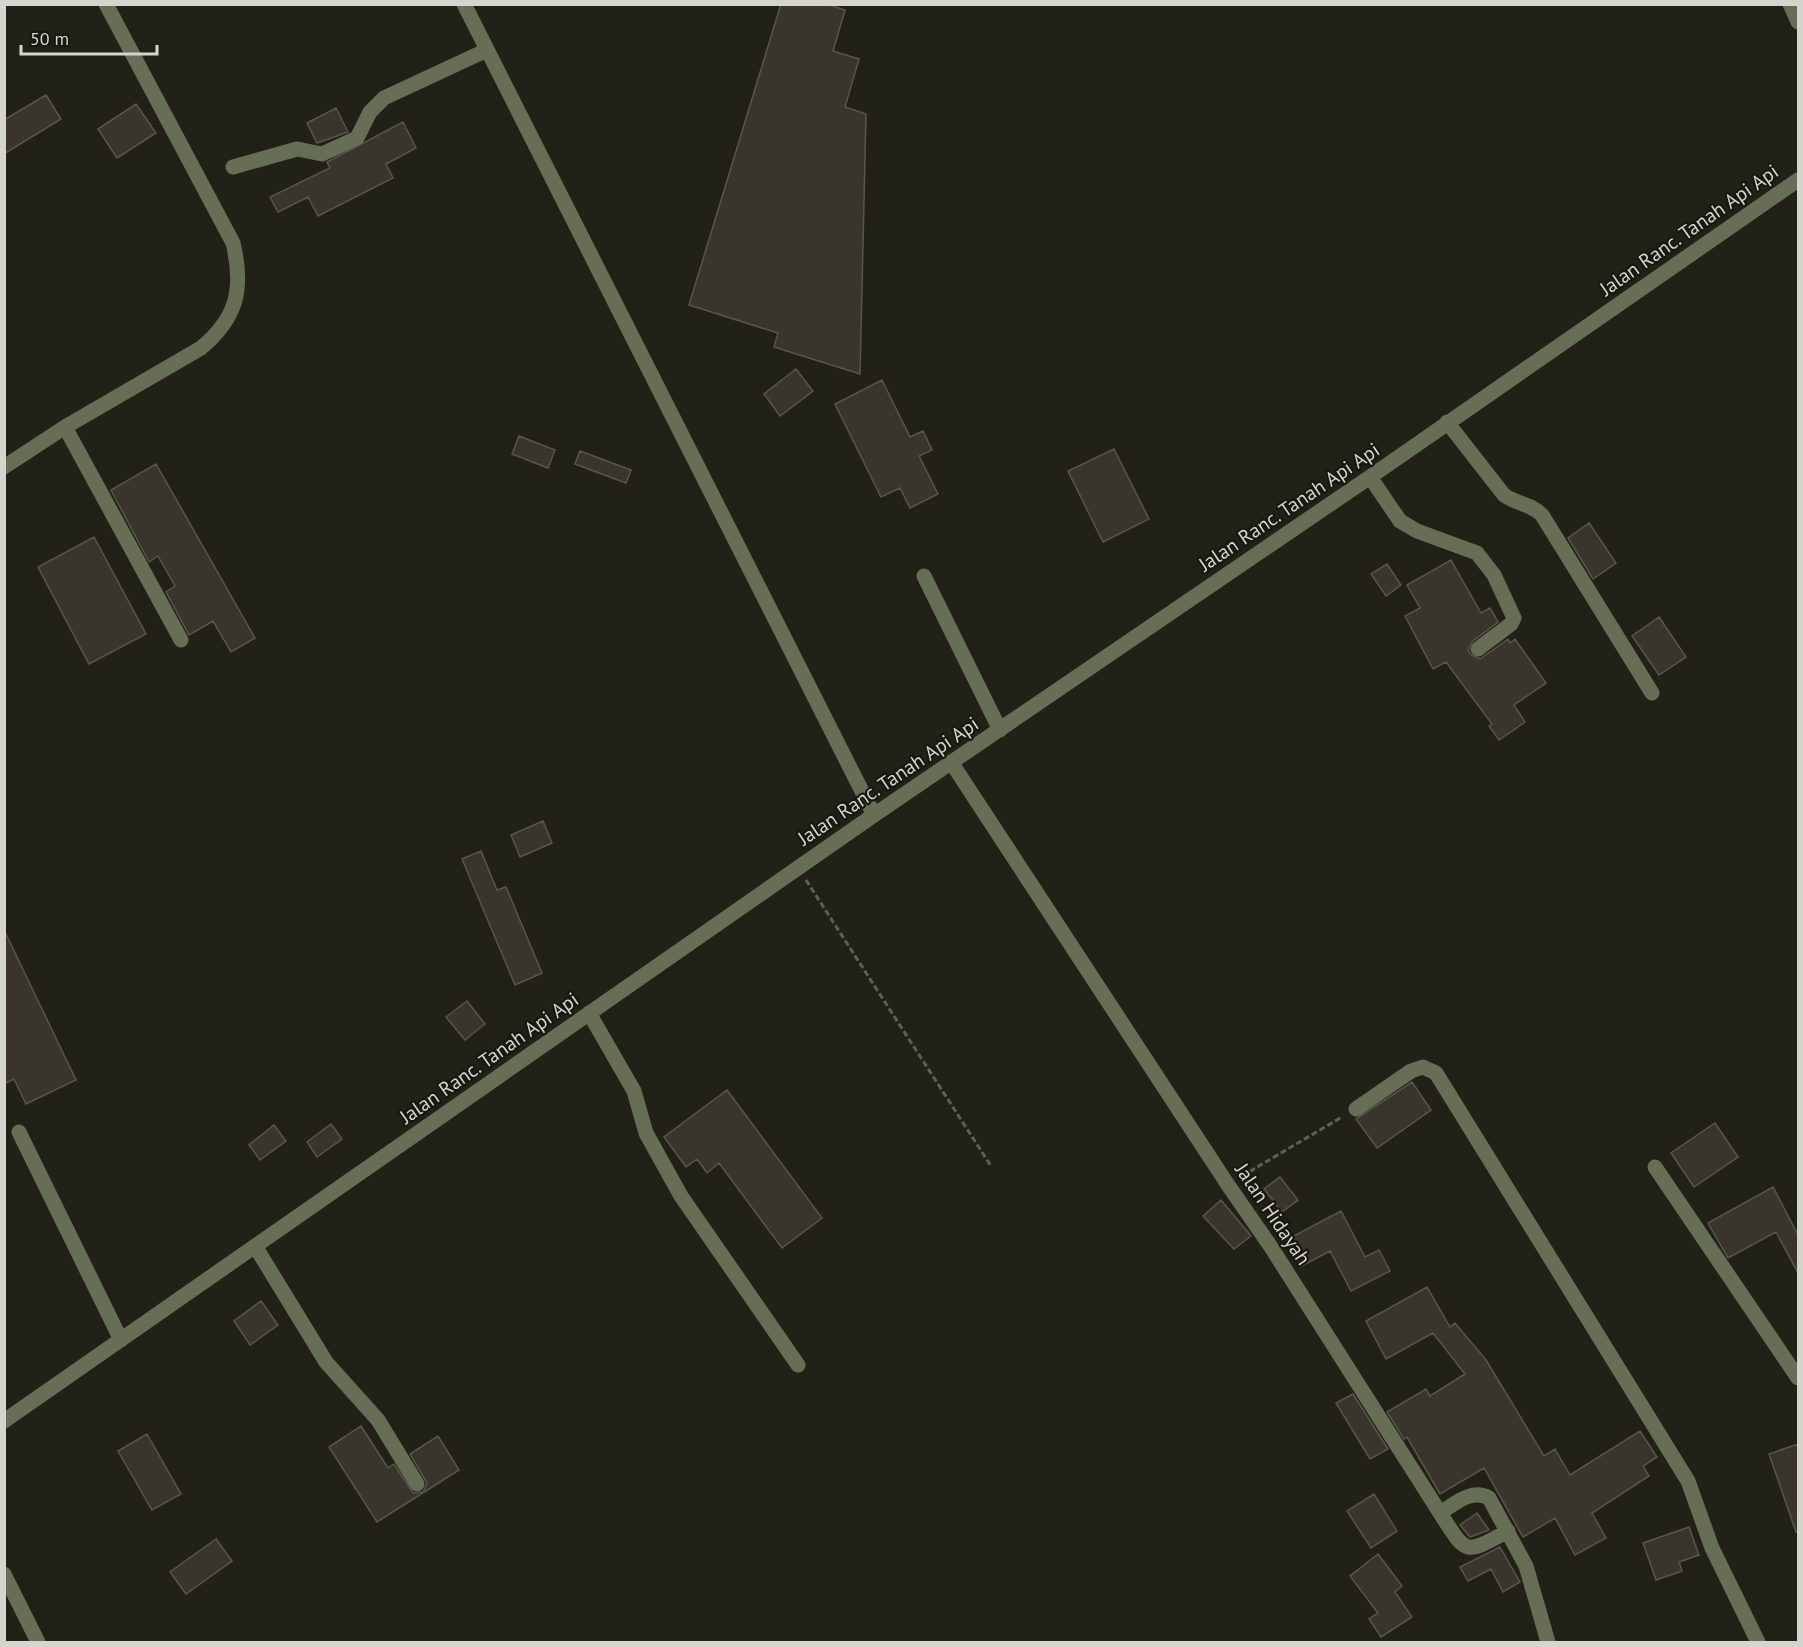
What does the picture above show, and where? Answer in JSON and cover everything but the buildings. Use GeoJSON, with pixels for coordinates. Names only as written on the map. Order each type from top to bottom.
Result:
{"type":"FeatureCollection","features":[{"type":"Feature","properties":{"kind":"street"},"geometry":{"type":"LineString","coordinates":[[4,467],[65,427],[201,348],[221,331],[232,312],[237,289],[238,265],[233,243],[106,4]]}},
{"type":"Feature","properties":{"kind":"street"},"geometry":{"type":"LineString","coordinates":[[464,4],[874,815]]}},
{"type":"Feature","properties":{"kind":"street"},"geometry":{"type":"LineString","coordinates":[[1790,4],[1798,22]]}},
{"type":"Feature","properties":{"kind":"street"},"geometry":{"type":"LineString","coordinates":[[232,167],[297,149],[322,154],[357,138],[370,112],[384,98],[487,50]]}},
{"type":"Feature","properties":{"kind":"street","name":"Jalan Ranc. Tanah Api Api"},"geometry":{"type":"LineString","coordinates":[[4,1421],[874,815],[1370,477],[1798,180]]}},
{"type":"Feature","properties":{"kind":"street"},"geometry":{"type":"LineString","coordinates":[[1447,422],[1504,495],[1514,502],[1536,508],[1542,515],[1652,693]]}},
{"type":"Feature","properties":{"kind":"street"},"geometry":{"type":"LineString","coordinates":[[65,427],[181,640]]}},
{"type":"Feature","properties":{"kind":"street"},"geometry":{"type":"LineString","coordinates":[[1370,477],[1400,520],[1417,531],[1477,554],[1494,575],[1514,618],[1511,624],[1478,649]]}},
{"type":"Feature","properties":{"kind":"street"},"geometry":{"type":"LineString","coordinates":[[924,576],[1000,730]]}},
{"type":"Feature","properties":{"kind":"street","name":"Jalan Hidayah"},"geometry":{"type":"LineString","coordinates":[[951,762],[1277,1256],[1460,1544],[1467,1548],[1476,1548],[1508,1531]]}},
{"type":"Feature","properties":{"kind":"street"},"geometry":{"type":"LineString","coordinates":[[589,1013],[634,1091],[646,1133],[681,1196],[798,1365]]}},
{"type":"Feature","properties":{"kind":"street"},"geometry":{"type":"LineString","coordinates":[[1356,1109],[1411,1071],[1423,1067],[1436,1073],[1688,1481],[1712,1548],[1758,1642]]}},
{"type":"Feature","properties":{"kind":"street"},"geometry":{"type":"LineString","coordinates":[[20,1132],[121,1340]]}},
{"type":"Feature","properties":{"kind":"street"},"geometry":{"type":"LineString","coordinates":[[1655,1167],[1798,1378]]}},
{"type":"Feature","properties":{"kind":"street"},"geometry":{"type":"LineString","coordinates":[[255,1246],[326,1362],[378,1420],[417,1484]]}},
{"type":"Feature","properties":{"kind":"street"},"geometry":{"type":"LineString","coordinates":[[1440,1513],[1470,1495],[1480,1493],[1489,1498],[1526,1566],[1548,1642]]}},
{"type":"Feature","properties":{"kind":"street"},"geometry":{"type":"LineString","coordinates":[[4,1574],[38,1642]]}},
{"type":"Feature","properties":{"kind":"path"},"geometry":{"type":"LineString","coordinates":[[798,868],[991,1166]]}},
{"type":"Feature","properties":{"kind":"path"},"geometry":{"type":"LineString","coordinates":[[1228,1185],[1356,1109]]}}]}
